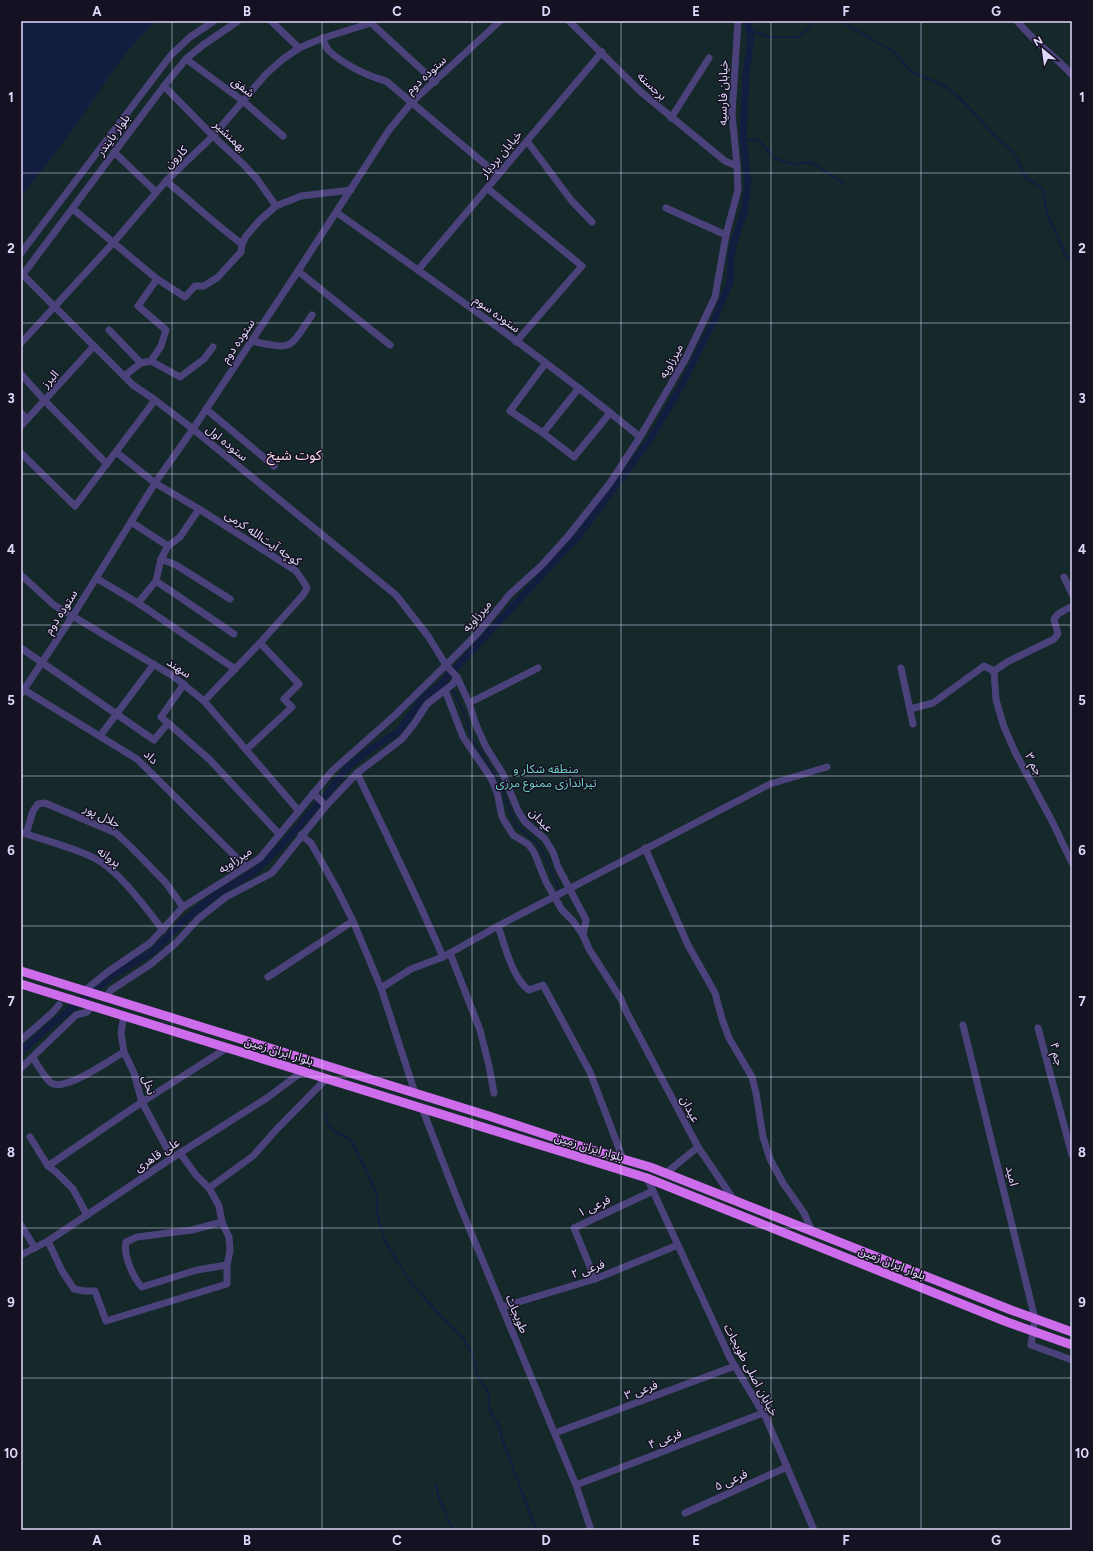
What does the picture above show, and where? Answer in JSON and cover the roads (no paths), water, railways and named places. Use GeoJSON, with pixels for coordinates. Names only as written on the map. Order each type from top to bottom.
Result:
{"type":"FeatureCollection","features":[{"type":"Feature","properties":{"kind":"main road"},"geometry":{"type":"LineString","coordinates":[[21,971],[84,991]]}},
{"type":"Feature","properties":{"kind":"main road","name":"بلوار ایران زمین"},"geometry":{"type":"LineString","coordinates":[[21,984],[647,1178],[1034,1332],[1072,1345]]}},
{"type":"Feature","properties":{"kind":"main road","name":"بلوار ایران زمین"},"geometry":{"type":"LineString","coordinates":[[84,991],[489,1116],[666,1173],[1035,1319],[1072,1332]]}},
{"type":"Feature","properties":{"kind":"street","name":"بلوار بایندر"},"geometry":{"type":"LineString","coordinates":[[21,253],[75,183],[142,91],[171,55],[190,37],[214,21]]}},
{"type":"Feature","properties":{"kind":"street","name":"بلوار بایندر"},"geometry":{"type":"LineString","coordinates":[[22,276],[186,58],[238,21]]}},
{"type":"Feature","properties":{"kind":"street"},"geometry":{"type":"LineString","coordinates":[[271,21],[299,48]]}},
{"type":"Feature","properties":{"kind":"street","name":"ستوده دوم"},"geometry":{"type":"LineString","coordinates":[[22,691],[72,617],[155,483],[193,429],[298,271],[389,130],[412,102],[500,21]]}},
{"type":"Feature","properties":{"kind":"street","name":"برجسته"},"geometry":{"type":"LineString","coordinates":[[569,21],[641,92],[725,161],[736,166]]}},
{"type":"Feature","properties":{"kind":"street","name":"خیابان فارسیه"},"geometry":{"type":"LineString","coordinates":[[736,166],[732,114],[738,21]]}},
{"type":"Feature","properties":{"kind":"street"},"geometry":{"type":"LineString","coordinates":[[1017,21],[1025,31],[1072,75]]}},
{"type":"Feature","properties":{"kind":"street"},"geometry":{"type":"LineString","coordinates":[[370,22],[435,82]]}},
{"type":"Feature","properties":{"kind":"street","name":"کارون"},"geometry":{"type":"LineString","coordinates":[[21,343],[113,243],[166,181],[213,136],[272,69],[299,48],[370,22]]}},
{"type":"Feature","properties":{"kind":"street"},"geometry":{"type":"LineString","coordinates":[[323,38],[327,49],[349,65],[371,77],[386,81],[498,175]]}},
{"type":"Feature","properties":{"kind":"street","name":"خیابان بردبار"},"geometry":{"type":"LineString","coordinates":[[418,270],[602,52]]}},
{"type":"Feature","properties":{"kind":"street","name":"شفق"},"geometry":{"type":"LineString","coordinates":[[186,58],[243,101],[284,136]]}},
{"type":"Feature","properties":{"kind":"street"},"geometry":{"type":"LineString","coordinates":[[672,118],[709,58]]}},
{"type":"Feature","properties":{"kind":"street","name":"بهمنشیر"},"geometry":{"type":"LineString","coordinates":[[164,86],[243,164],[257,179],[276,206]]}},
{"type":"Feature","properties":{"kind":"street"},"geometry":{"type":"LineString","coordinates":[[527,141],[571,200],[592,222]]}},
{"type":"Feature","properties":{"kind":"street"},"geometry":{"type":"LineString","coordinates":[[114,152],[156,192]]}},
{"type":"Feature","properties":{"kind":"street","name":"میرزاویه"},"geometry":{"type":"LineString","coordinates":[[84,991],[109,971],[150,943],[183,907],[260,858],[298,810],[315,796],[332,771],[447,666],[478,633],[510,594],[541,566],[566,538],[610,483],[640,437],[686,358],[715,297],[726,235],[738,190],[736,166]]}},
{"type":"Feature","properties":{"kind":"street"},"geometry":{"type":"LineString","coordinates":[[166,181],[204,212],[218,226],[242,244]]}},
{"type":"Feature","properties":{"kind":"street"},"geometry":{"type":"LineString","coordinates":[[75,183],[86,192]]}},
{"type":"Feature","properties":{"kind":"street"},"geometry":{"type":"LineString","coordinates":[[487,188],[582,266],[516,342]]}},
{"type":"Feature","properties":{"kind":"street"},"geometry":{"type":"LineString","coordinates":[[73,209],[157,279],[185,297],[194,286],[204,286],[218,277],[241,252],[242,244],[246,236],[260,220],[276,206],[301,196],[351,190]]}},
{"type":"Feature","properties":{"kind":"street"},"geometry":{"type":"LineString","coordinates":[[666,208],[726,235]]}},
{"type":"Feature","properties":{"kind":"street","name":"ستوده سوم"},"geometry":{"type":"LineString","coordinates":[[336,212],[516,342],[640,437]]}},
{"type":"Feature","properties":{"kind":"street"},"geometry":{"type":"LineString","coordinates":[[298,271],[390,346]]}},
{"type":"Feature","properties":{"kind":"street","name":"ستوده اول"},"geometry":{"type":"LineString","coordinates":[[22,276],[133,385],[193,429],[396,595],[428,636],[447,666],[456,676]]}},
{"type":"Feature","properties":{"kind":"street"},"geometry":{"type":"LineString","coordinates":[[151,362],[161,346],[166,330],[138,306],[157,279]]}},
{"type":"Feature","properties":{"kind":"street"},"geometry":{"type":"LineString","coordinates":[[251,341],[279,347],[287,347],[293,343],[312,315]]}},
{"type":"Feature","properties":{"kind":"street"},"geometry":{"type":"LineString","coordinates":[[109,330],[140,363]]}},
{"type":"Feature","properties":{"kind":"street","name":"البرز"},"geometry":{"type":"LineString","coordinates":[[21,426],[94,346]]}},
{"type":"Feature","properties":{"kind":"street"},"geometry":{"type":"LineString","coordinates":[[124,376],[140,363],[151,362],[180,377],[204,359],[213,347]]}},
{"type":"Feature","properties":{"kind":"street"},"geometry":{"type":"LineString","coordinates":[[545,364],[510,411],[574,456],[610,413]]}},
{"type":"Feature","properties":{"kind":"street"},"geometry":{"type":"LineString","coordinates":[[21,374],[45,401],[107,464]]}},
{"type":"Feature","properties":{"kind":"street"},"geometry":{"type":"LineString","coordinates":[[543,433],[578,388]]}},
{"type":"Feature","properties":{"kind":"street"},"geometry":{"type":"LineString","coordinates":[[21,453],[75,506],[155,400]]}},
{"type":"Feature","properties":{"kind":"street"},"geometry":{"type":"LineString","coordinates":[[206,409],[274,466]]}},
{"type":"Feature","properties":{"kind":"street"},"geometry":{"type":"LineString","coordinates":[[21,413],[28,419]]}},
{"type":"Feature","properties":{"kind":"street","name":"کوچه آیت‌الله کرمی"},"geometry":{"type":"LineString","coordinates":[[116,452],[155,483],[199,509],[296,571],[307,588],[303,596],[204,701]]}},
{"type":"Feature","properties":{"kind":"street"},"geometry":{"type":"LineString","coordinates":[[138,603],[156,581],[161,559],[168,546],[180,537],[199,509]]}},
{"type":"Feature","properties":{"kind":"street"},"geometry":{"type":"LineString","coordinates":[[131,522],[168,546]]}},
{"type":"Feature","properties":{"kind":"street"},"geometry":{"type":"LineString","coordinates":[[161,559],[176,565],[230,599]]}},
{"type":"Feature","properties":{"kind":"street","name":"سهند"},"geometry":{"type":"LineString","coordinates":[[21,575],[54,605],[154,664],[184,684],[204,701],[247,749],[298,810]]}},
{"type":"Feature","properties":{"kind":"street"},"geometry":{"type":"LineString","coordinates":[[1064,577],[1072,594]]}},
{"type":"Feature","properties":{"kind":"street"},"geometry":{"type":"LineString","coordinates":[[96,578],[138,603],[235,669]]}},
{"type":"Feature","properties":{"kind":"street"},"geometry":{"type":"LineString","coordinates":[[156,581],[234,634]]}},
{"type":"Feature","properties":{"kind":"street"},"geometry":{"type":"LineString","coordinates":[[910,709],[933,703],[984,666],[994,672],[1007,662],[1054,638],[1058,634],[1054,619],[1058,614],[1072,606]]}},
{"type":"Feature","properties":{"kind":"street"},"geometry":{"type":"LineString","coordinates":[[247,749],[292,707],[284,699],[299,684],[260,643]]}},
{"type":"Feature","properties":{"kind":"street"},"geometry":{"type":"LineString","coordinates":[[21,648],[118,713],[154,740],[168,723]]}},
{"type":"Feature","properties":{"kind":"street"},"geometry":{"type":"LineString","coordinates":[[100,736],[154,664]]}},
{"type":"Feature","properties":{"kind":"street"},"geometry":{"type":"LineString","coordinates":[[469,703],[538,668]]}},
{"type":"Feature","properties":{"kind":"street"},"geometry":{"type":"LineString","coordinates":[[901,668],[913,724]]}},
{"type":"Feature","properties":{"kind":"street","name":"جم ۳"},"geometry":{"type":"LineString","coordinates":[[994,672],[996,700],[1004,727],[1016,754],[1052,821],[1072,863]]}},
{"type":"Feature","properties":{"kind":"street"},"geometry":{"type":"LineString","coordinates":[[103,997],[111,990],[151,964],[176,943],[198,919],[226,897],[272,874],[325,805],[357,773],[402,739],[427,704],[449,688],[456,676]]}},
{"type":"Feature","properties":{"kind":"street","name":"عیدان"},"geometry":{"type":"LineString","coordinates":[[456,676],[469,703],[476,725],[486,747],[503,774],[518,811],[525,822],[545,839],[553,852],[558,867],[586,920],[583,934]]}},
{"type":"Feature","properties":{"kind":"street"},"geometry":{"type":"LineString","coordinates":[[184,684],[161,717],[210,760],[279,834]]}},
{"type":"Feature","properties":{"kind":"street","name":"عیدان"},"geometry":{"type":"LineString","coordinates":[[449,688],[463,737],[491,778],[497,792],[502,817],[513,835],[528,844],[534,852],[546,882],[562,910],[573,920],[583,934],[589,949],[621,999],[698,1147],[734,1200]]}},
{"type":"Feature","properties":{"kind":"street","name":"داد"},"geometry":{"type":"LineString","coordinates":[[22,691],[137,759],[246,867]]}},
{"type":"Feature","properties":{"kind":"street"},"geometry":{"type":"LineString","coordinates":[[382,988],[411,969],[450,953],[554,896],[770,784],[827,767]]}},
{"type":"Feature","properties":{"kind":"street"},"geometry":{"type":"LineString","coordinates":[[357,773],[420,904],[443,956]]}},
{"type":"Feature","properties":{"kind":"street"},"geometry":{"type":"LineString","coordinates":[[315,796],[325,805]]}},
{"type":"Feature","properties":{"kind":"street","name":"جلال پور"},"geometry":{"type":"LineString","coordinates":[[23,833],[33,811],[38,804],[45,803],[116,833],[166,883],[183,907]]}},
{"type":"Feature","properties":{"kind":"street","name":"پروانه"},"geometry":{"type":"LineString","coordinates":[[23,833],[97,860],[114,874],[138,899],[163,930]]}},
{"type":"Feature","properties":{"kind":"street"},"geometry":{"type":"LineString","coordinates":[[301,836],[311,843],[353,921],[382,988],[415,1093]]}},
{"type":"Feature","properties":{"kind":"street"},"geometry":{"type":"LineString","coordinates":[[645,848],[688,945],[715,993],[729,1038],[752,1077],[763,1138],[770,1159],[783,1183],[804,1213],[812,1231]]}},
{"type":"Feature","properties":{"kind":"street"},"geometry":{"type":"LineString","coordinates":[[268,976],[353,921]]}},
{"type":"Feature","properties":{"kind":"street"},"geometry":{"type":"LineString","coordinates":[[498,926],[509,961],[523,987],[529,990],[543,985],[590,1072],[623,1159]]}},
{"type":"Feature","properties":{"kind":"street"},"geometry":{"type":"LineString","coordinates":[[450,953],[480,1030],[494,1093]]}},
{"type":"Feature","properties":{"kind":"street"},"geometry":{"type":"LineString","coordinates":[[21,1040],[59,1005]]}},
{"type":"Feature","properties":{"kind":"street"},"geometry":{"type":"LineString","coordinates":[[21,1068],[76,1015],[87,1012],[89,1005]]}},
{"type":"Feature","properties":{"kind":"street","name":"نخل"},"geometry":{"type":"LineString","coordinates":[[124,1015],[121,1033],[124,1052],[134,1073],[142,1102],[172,1158]]}},
{"type":"Feature","properties":{"kind":"street","name":"امید"},"geometry":{"type":"LineString","coordinates":[[964,1025],[1035,1319],[1031,1345],[1072,1360]]}},
{"type":"Feature","properties":{"kind":"street","name":"جم ۴"},"geometry":{"type":"LineString","coordinates":[[1038,1028],[1070,1139],[1072,1155]]}},
{"type":"Feature","properties":{"kind":"street"},"geometry":{"type":"LineString","coordinates":[[48,1166],[142,1102],[227,1048]]}},
{"type":"Feature","properties":{"kind":"street"},"geometry":{"type":"LineString","coordinates":[[33,1058],[51,1083],[59,1085],[68,1083],[85,1075],[124,1052]]}},
{"type":"Feature","properties":{"kind":"street","name":"علی قاهری"},"geometry":{"type":"LineString","coordinates":[[21,1255],[48,1241],[172,1158],[267,1098],[303,1071]]}},
{"type":"Feature","properties":{"kind":"street"},"geometry":{"type":"LineString","coordinates":[[209,1188],[253,1156],[276,1130],[328,1078]]}},
{"type":"Feature","properties":{"kind":"street","name":"طویجات"},"geometry":{"type":"LineString","coordinates":[[422,1108],[460,1206],[576,1485],[591,1530]]}},
{"type":"Feature","properties":{"kind":"street"},"geometry":{"type":"LineString","coordinates":[[30,1138],[48,1166],[73,1189],[87,1215]]}},
{"type":"Feature","properties":{"kind":"street"},"geometry":{"type":"LineString","coordinates":[[666,1173],[698,1147]]}},
{"type":"Feature","properties":{"kind":"street"},"geometry":{"type":"LineString","coordinates":[[48,1241],[62,1271],[74,1289],[95,1291],[106,1321],[227,1284],[227,1265],[230,1251],[229,1237],[222,1222],[219,1206],[209,1188],[196,1175],[180,1153]]}},
{"type":"Feature","properties":{"kind":"street","name":"خیابان اصلی طویجات"},"geometry":{"type":"LineString","coordinates":[[647,1178],[735,1366],[763,1413],[813,1530]]}},
{"type":"Feature","properties":{"kind":"street","name":"فرعی ۱"},"geometry":{"type":"LineString","coordinates":[[596,1280],[574,1228],[653,1191]]}},
{"type":"Feature","properties":{"kind":"street"},"geometry":{"type":"LineString","coordinates":[[222,1222],[192,1230],[137,1237],[126,1242],[124,1248],[137,1283],[142,1287],[197,1270],[227,1265]]}},
{"type":"Feature","properties":{"kind":"street"},"geometry":{"type":"LineString","coordinates":[[21,1225],[35,1248]]}},
{"type":"Feature","properties":{"kind":"street","name":"فرعی ۲"},"geometry":{"type":"LineString","coordinates":[[502,1307],[596,1280],[678,1245]]}},
{"type":"Feature","properties":{"kind":"street","name":"فرعی ۳"},"geometry":{"type":"LineString","coordinates":[[555,1433],[735,1366]]}},
{"type":"Feature","properties":{"kind":"street","name":"فرعی ۴"},"geometry":{"type":"LineString","coordinates":[[576,1485],[763,1413]]}},
{"type":"Feature","properties":{"kind":"street","name":"فرعی ۵"},"geometry":{"type":"LineString","coordinates":[[685,1513],[787,1467]]}},
{"type":"Feature","properties":{"kind":"water"},"geometry":{"type":"Polygon","coordinates":[[[21,21],[157,21],[134,43],[114,69],[71,132],[21,197],[21,21]]]}},
{"type":"Feature","properties":{"kind":"waterway"},"geometry":{"type":"LineString","coordinates":[[21,1052],[46,1029],[112,976],[155,950],[183,921],[218,893],[254,872],[281,846],[323,799],[348,767],[368,751],[398,732],[424,697],[440,685],[579,535],[651,438],[683,383],[713,323],[730,282],[733,244],[744,212],[748,182],[743,138],[746,74],[751,38],[747,21]]}},
{"type":"Feature","properties":{"kind":"waterway"},"geometry":{"type":"LineString","coordinates":[[749,30],[770,37],[798,37],[808,29],[813,21]]}},
{"type":"Feature","properties":{"kind":"waterway"},"geometry":{"type":"LineString","coordinates":[[841,21],[894,52],[912,72],[945,86],[961,99],[994,135],[1014,153],[1026,178],[1043,189],[1047,215],[1066,256],[1072,260]]}},
{"type":"Feature","properties":{"kind":"waterway"},"geometry":{"type":"LineString","coordinates":[[743,138],[759,141],[776,159],[793,164],[811,162],[843,183]]}},
{"type":"Feature","properties":{"kind":"waterway"},"geometry":{"type":"LineString","coordinates":[[444,680],[454,692],[464,713],[472,739],[500,784],[515,824],[540,846],[559,889]]}},
{"type":"Feature","properties":{"kind":"waterway"},"geometry":{"type":"LineString","coordinates":[[326,1114],[327,1123],[334,1131],[351,1140],[368,1174],[378,1198],[377,1209],[385,1241],[412,1284],[464,1339],[473,1356],[477,1375],[488,1392],[490,1411],[499,1426],[536,1530]]}},
{"type":"Feature","properties":{"kind":"waterway"},"geometry":{"type":"LineString","coordinates":[[436,1484],[439,1498],[453,1530]]}},
{"type":"Feature","properties":{"kind":"district","name":"کوت شیخ"},"geometry":{"type":"Point","coordinates":[294,455]}},
{"type":"Feature","properties":{"kind":"park label","name":"منطقه شکار و تیراندازی ممنوع مرزی"},"geometry":{"type":"Point","coordinates":[546,776]}}]}
